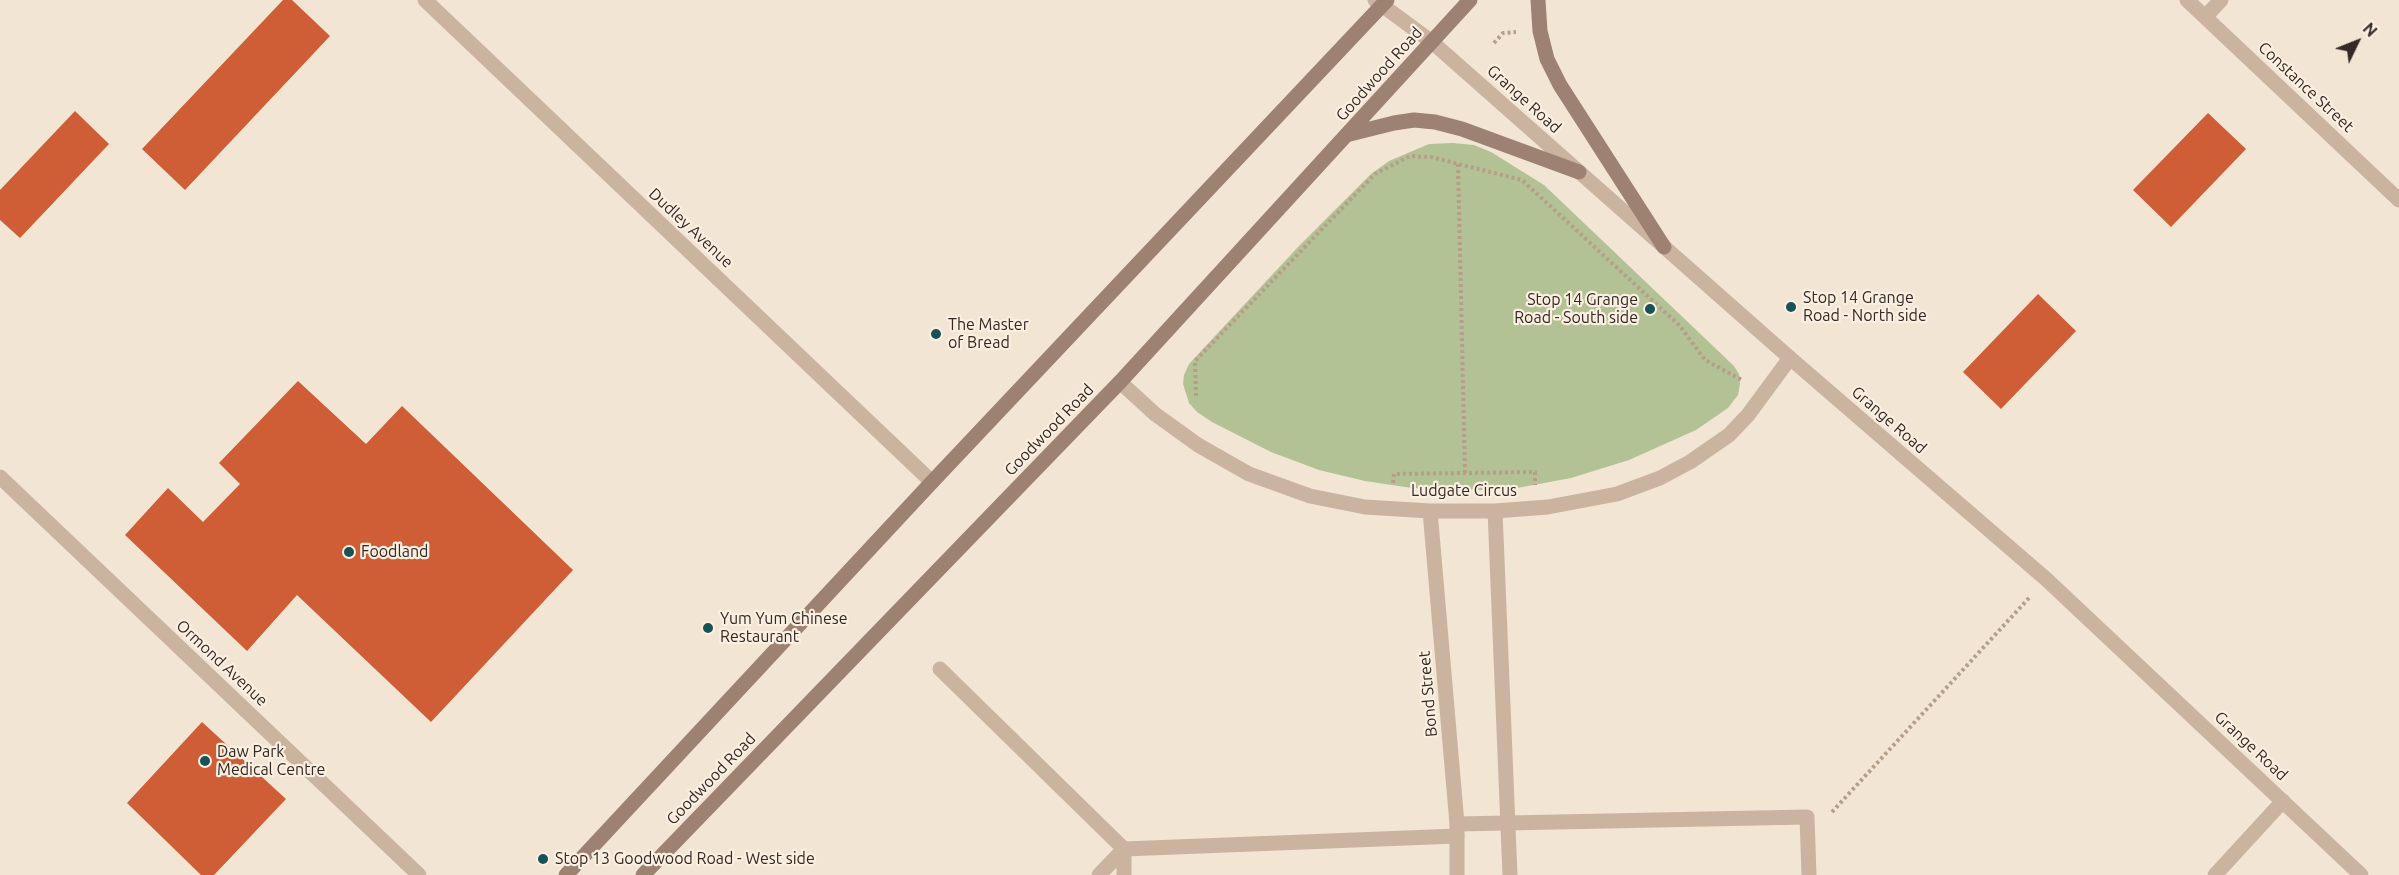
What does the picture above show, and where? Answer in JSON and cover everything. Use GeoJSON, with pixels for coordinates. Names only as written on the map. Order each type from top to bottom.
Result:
{"type":"FeatureCollection","features":[{"type":"Feature","properties":{"kind":"main road","name":"Goodwood Road"},"geometry":{"type":"LineString","coordinates":[[643,875],[1120,382],[1470,0]]}},
{"type":"Feature","properties":{"kind":"main road"},"geometry":{"type":"LineString","coordinates":[[1538,0],[1540,31],[1547,59],[1560,85],[1664,247]]}},
{"type":"Feature","properties":{"kind":"main road"},"geometry":{"type":"LineString","coordinates":[[566,875],[1381,2]]}},
{"type":"Feature","properties":{"kind":"main road"},"geometry":{"type":"LineString","coordinates":[[1346,135],[1414,120],[1435,122],[1462,129],[1579,172]]}},
{"type":"Feature","properties":{"kind":"street","name":"Dudley Avenue"},"geometry":{"type":"LineString","coordinates":[[424,0],[932,482]]}},
{"type":"Feature","properties":{"kind":"street","name":"Constance Street"},"geometry":{"type":"LineString","coordinates":[[2187,0],[2399,200]]}},
{"type":"Feature","properties":{"kind":"street"},"geometry":{"type":"LineString","coordinates":[[2205,17],[2221,0]]}},
{"type":"Feature","properties":{"kind":"street","name":"Grange Road"},"geometry":{"type":"LineString","coordinates":[[1381,2],[1432,42],[1790,358],[2046,579],[2361,875]]}},
{"type":"Feature","properties":{"kind":"street","name":"Ludgate Circus"},"geometry":{"type":"LineString","coordinates":[[1120,382],[1155,414],[1198,445],[1249,474],[1310,496],[1365,507],[1430,511],[1495,511],[1537,508],[1617,494],[1660,478],[1690,462],[1729,435],[1790,358]]}},
{"type":"Feature","properties":{"kind":"street","name":"Ormond Avenue"},"geometry":{"type":"LineString","coordinates":[[0,477],[419,875]]}},
{"type":"Feature","properties":{"kind":"street","name":"Bond Street"},"geometry":{"type":"LineString","coordinates":[[1430,511],[1457,830],[1457,875]]}},
{"type":"Feature","properties":{"kind":"street"},"geometry":{"type":"LineString","coordinates":[[1495,511],[1510,875]]}},
{"type":"Feature","properties":{"kind":"street"},"geometry":{"type":"LineString","coordinates":[[940,669],[1124,849],[1124,875]]}},
{"type":"Feature","properties":{"kind":"street"},"geometry":{"type":"LineString","coordinates":[[2215,875],[2283,801]]}},
{"type":"Feature","properties":{"kind":"street"},"geometry":{"type":"LineString","coordinates":[[1099,875],[1124,849],[1457,830],[1508,823],[1807,817],[1809,875]]}},
{"type":"Feature","properties":{"kind":"path"},"geometry":{"type":"LineString","coordinates":[[1494,43],[1503,33],[1520,32]]}},
{"type":"Feature","properties":{"kind":"path"},"geometry":{"type":"LineString","coordinates":[[1196,396],[1195,362],[1375,174],[1410,156],[1431,157],[1522,180],[1680,326],[1706,360],[1764,392]]}},
{"type":"Feature","properties":{"kind":"path"},"geometry":{"type":"LineString","coordinates":[[1458,164],[1465,473]]}},
{"type":"Feature","properties":{"kind":"path"},"geometry":{"type":"LineString","coordinates":[[1390,508],[1394,474],[1535,472],[1537,508]]}},
{"type":"Feature","properties":{"kind":"path"},"geometry":{"type":"LineString","coordinates":[[1807,817],[1834,812],[2046,579]]}},
{"type":"Feature","properties":{"kind":"green space"},"geometry":{"type":"Polygon","coordinates":[[[1429,144],[1474,145],[1491,152],[1544,185],[1734,366],[1739,374],[1740,384],[1738,395],[1728,408],[1696,430],[1629,460],[1571,478],[1517,488],[1483,490],[1412,488],[1365,481],[1319,470],[1271,452],[1197,412],[1189,403],[1183,384],[1189,364],[1298,247],[1371,174],[1389,161],[1429,144]]]}},
{"type":"Feature","properties":{"kind":"building"},"geometry":{"type":"Polygon","coordinates":[[[283,0],[292,0],[330,36],[185,190],[142,149],[283,0]]]}},
{"type":"Feature","properties":{"kind":"building"},"geometry":{"type":"Polygon","coordinates":[[[75,111],[109,144],[20,238],[0,220],[0,190],[75,111]]]}},
{"type":"Feature","properties":{"kind":"building"},"geometry":{"type":"Polygon","coordinates":[[[2208,113],[2246,149],[2171,227],[2133,190],[2208,113]]]}},
{"type":"Feature","properties":{"kind":"building"},"geometry":{"type":"Polygon","coordinates":[[[2038,294],[2076,331],[2001,409],[1963,372],[2038,294]]]}},
{"type":"Feature","properties":{"kind":"building","name":"Foodland"},"geometry":{"type":"Polygon","coordinates":[[[298,381],[366,444],[402,406],[573,570],[431,722],[297,595],[247,651],[125,535],[168,488],[203,522],[240,484],[219,463],[298,381]]]}},
{"type":"Feature","properties":{"kind":"building","name":"Daw Park Medical Centre"},"geometry":{"type":"Polygon","coordinates":[[[202,722],[286,799],[214,875],[201,875],[127,803],[202,722]]]}},
{"type":"Feature","properties":{"kind":"place","name":"Stop 14 Grange Road - North side"},"geometry":{"type":"Point","coordinates":[1791,307]}},
{"type":"Feature","properties":{"kind":"place","name":"Stop 14 Grange Road - South side"},"geometry":{"type":"Point","coordinates":[1650,309]}},
{"type":"Feature","properties":{"kind":"place","name":"The Master of Bread"},"geometry":{"type":"Point","coordinates":[936,334]}},
{"type":"Feature","properties":{"kind":"place","name":"Foodland"},"geometry":{"type":"Point","coordinates":[349,552]}},
{"type":"Feature","properties":{"kind":"place","name":"Yum Yum Chinese Restaurant"},"geometry":{"type":"Point","coordinates":[708,628]}},
{"type":"Feature","properties":{"kind":"place","name":"Daw Park Medical Centre"},"geometry":{"type":"Point","coordinates":[205,761]}},
{"type":"Feature","properties":{"kind":"place","name":"Stop 13 Goodwood Road - West side"},"geometry":{"type":"Point","coordinates":[543,859]}}]}
